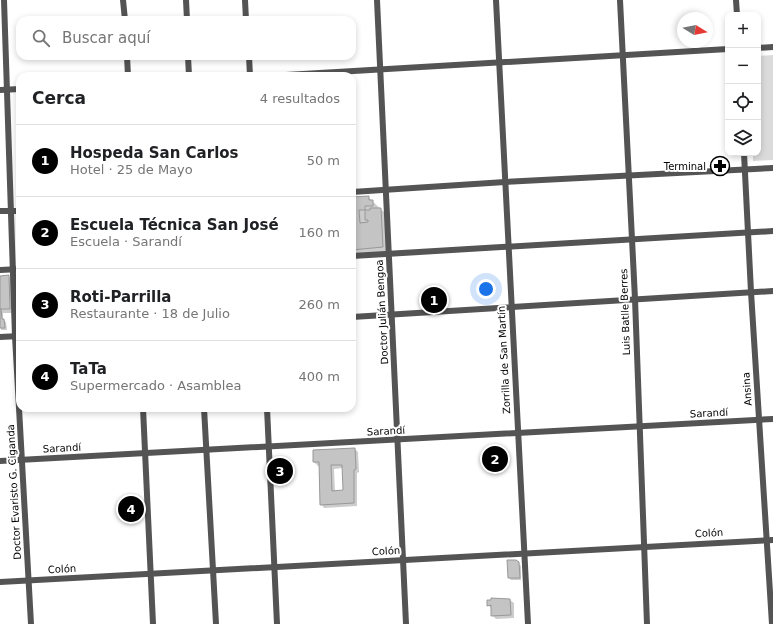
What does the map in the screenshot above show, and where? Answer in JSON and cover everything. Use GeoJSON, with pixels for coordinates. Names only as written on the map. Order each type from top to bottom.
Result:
{"type":"FeatureCollection","features":[{"type":"Feature","properties":{"kind":"street","name":"Doctor Evaristo G. Ciganda"},"geometry":{"type":"LineString","coordinates":[[4,0],[13,269],[16,309]]}},
{"type":"Feature","properties":{"kind":"street"},"geometry":{"type":"LineString","coordinates":[[124,0],[125,16]]}},
{"type":"Feature","properties":{"kind":"street"},"geometry":{"type":"LineString","coordinates":[[186,0],[187,16]]}},
{"type":"Feature","properties":{"kind":"street"},"geometry":{"type":"LineString","coordinates":[[245,0],[246,16]]}},
{"type":"Feature","properties":{"kind":"street","name":"Doctor Julián Bengoa"},"geometry":{"type":"LineString","coordinates":[[377,0],[406,624]]}},
{"type":"Feature","properties":{"kind":"street","name":"Zorrilla de San Martín"},"geometry":{"type":"LineString","coordinates":[[496,0],[528,624]]}},
{"type":"Feature","properties":{"kind":"street","name":"Luis Batlle Berres"},"geometry":{"type":"LineString","coordinates":[[620,0],[630,175],[647,624]]}},
{"type":"Feature","properties":{"kind":"street"},"geometry":{"type":"LineString","coordinates":[[736,0],[737,12]]}},
{"type":"Feature","properties":{"kind":"street"},"geometry":{"type":"LineString","coordinates":[[761,48],[773,47]]}},
{"type":"Feature","properties":{"kind":"street"},"geometry":{"type":"LineString","coordinates":[[332,72],[725,49]]}},
{"type":"Feature","properties":{"kind":"street"},"geometry":{"type":"LineString","coordinates":[[127,60],[128,72]]}},
{"type":"Feature","properties":{"kind":"street"},"geometry":{"type":"LineString","coordinates":[[188,60],[189,72]]}},
{"type":"Feature","properties":{"kind":"street"},"geometry":{"type":"LineString","coordinates":[[249,60],[250,72]]}},
{"type":"Feature","properties":{"kind":"street"},"geometry":{"type":"LineString","coordinates":[[0,90],[16,89]]}},
{"type":"Feature","properties":{"kind":"street","name":"Ansina"},"geometry":{"type":"LineString","coordinates":[[744,156],[751,292],[770,540],[772,624]]}},
{"type":"Feature","properties":{"kind":"street"},"geometry":{"type":"LineString","coordinates":[[356,192],[505,182],[773,168]]}},
{"type":"Feature","properties":{"kind":"street"},"geometry":{"type":"LineString","coordinates":[[0,211],[16,211]]}},
{"type":"Feature","properties":{"kind":"street"},"geometry":{"type":"LineString","coordinates":[[356,256],[773,232]]}},
{"type":"Feature","properties":{"kind":"street"},"geometry":{"type":"LineString","coordinates":[[0,270],[13,269]]}},
{"type":"Feature","properties":{"kind":"street"},"geometry":{"type":"LineString","coordinates":[[356,317],[773,291]]}},
{"type":"Feature","properties":{"kind":"street"},"geometry":{"type":"LineString","coordinates":[[0,337],[16,336]]}},
{"type":"Feature","properties":{"kind":"street","name":"Doctor Evaristo G. Ciganda"},"geometry":{"type":"LineString","coordinates":[[20,412],[31,624]]}},
{"type":"Feature","properties":{"kind":"street"},"geometry":{"type":"LineString","coordinates":[[143,412],[153,624]]}},
{"type":"Feature","properties":{"kind":"street"},"geometry":{"type":"LineString","coordinates":[[204,412],[216,624]]}},
{"type":"Feature","properties":{"kind":"street"},"geometry":{"type":"LineString","coordinates":[[267,412],[278,624]]}},
{"type":"Feature","properties":{"kind":"street","name":"Sarandí"},"geometry":{"type":"LineString","coordinates":[[0,461],[773,419]]}},
{"type":"Feature","properties":{"kind":"street","name":"Colón"},"geometry":{"type":"LineString","coordinates":[[0,582],[770,540]]}},
{"type":"Feature","properties":{"kind":"shaded area"},"geometry":{"type":"Polygon","coordinates":[[[773,55],[773,160],[753,161],[753,156],[761,156],[761,56],[773,55]]]}},
{"type":"Feature","properties":{"kind":"building"},"geometry":{"type":"Polygon","coordinates":[[[369,196],[369,200],[373,200],[373,206],[365,206],[365,210],[370,210],[370,208],[381,208],[383,247],[356,250],[356,197],[369,196]],[[359,210],[360,223],[368,222],[368,220],[365,220],[365,210],[359,210]]]}},
{"type":"Feature","properties":{"kind":"building"},"geometry":{"type":"Polygon","coordinates":[[[9,275],[10,309],[0,309],[0,276],[9,275]]]}},
{"type":"Feature","properties":{"kind":"building"},"geometry":{"type":"Polygon","coordinates":[[[0,309],[2,319],[4,319],[5,328],[0,328],[0,309]]]}},
{"type":"Feature","properties":{"kind":"building"},"geometry":{"type":"Polygon","coordinates":[[[355,448],[356,469],[354,470],[354,503],[320,505],[319,462],[313,462],[313,450],[355,448]],[[331,465],[332,491],[343,490],[342,465],[331,465]]]}},
{"type":"Feature","properties":{"kind":"building"},"geometry":{"type":"Polygon","coordinates":[[[507,560],[516,560],[519,562],[520,578],[508,578],[507,560]]]}},
{"type":"Feature","properties":{"kind":"building"},"geometry":{"type":"Polygon","coordinates":[[[491,598],[510,599],[511,615],[491,616],[491,605],[487,606],[487,600],[491,600],[491,598]]]}},
{"type":"Feature","properties":{"kind":"place","name":"Terminal"},"geometry":{"type":"Point","coordinates":[720,166]}},
{"type":"Feature","properties":{"kind":"place","name":"Hospeda San Carlos"},"geometry":{"type":"Point","coordinates":[434,300]}},
{"type":"Feature","properties":{"kind":"place","name":"Escuela Técnica San José"},"geometry":{"type":"Point","coordinates":[495,459]}},
{"type":"Feature","properties":{"kind":"place","name":"Roti-Parrilla"},"geometry":{"type":"Point","coordinates":[280,471]}},
{"type":"Feature","properties":{"kind":"place","name":"TaTa"},"geometry":{"type":"Point","coordinates":[131,509]}}]}
